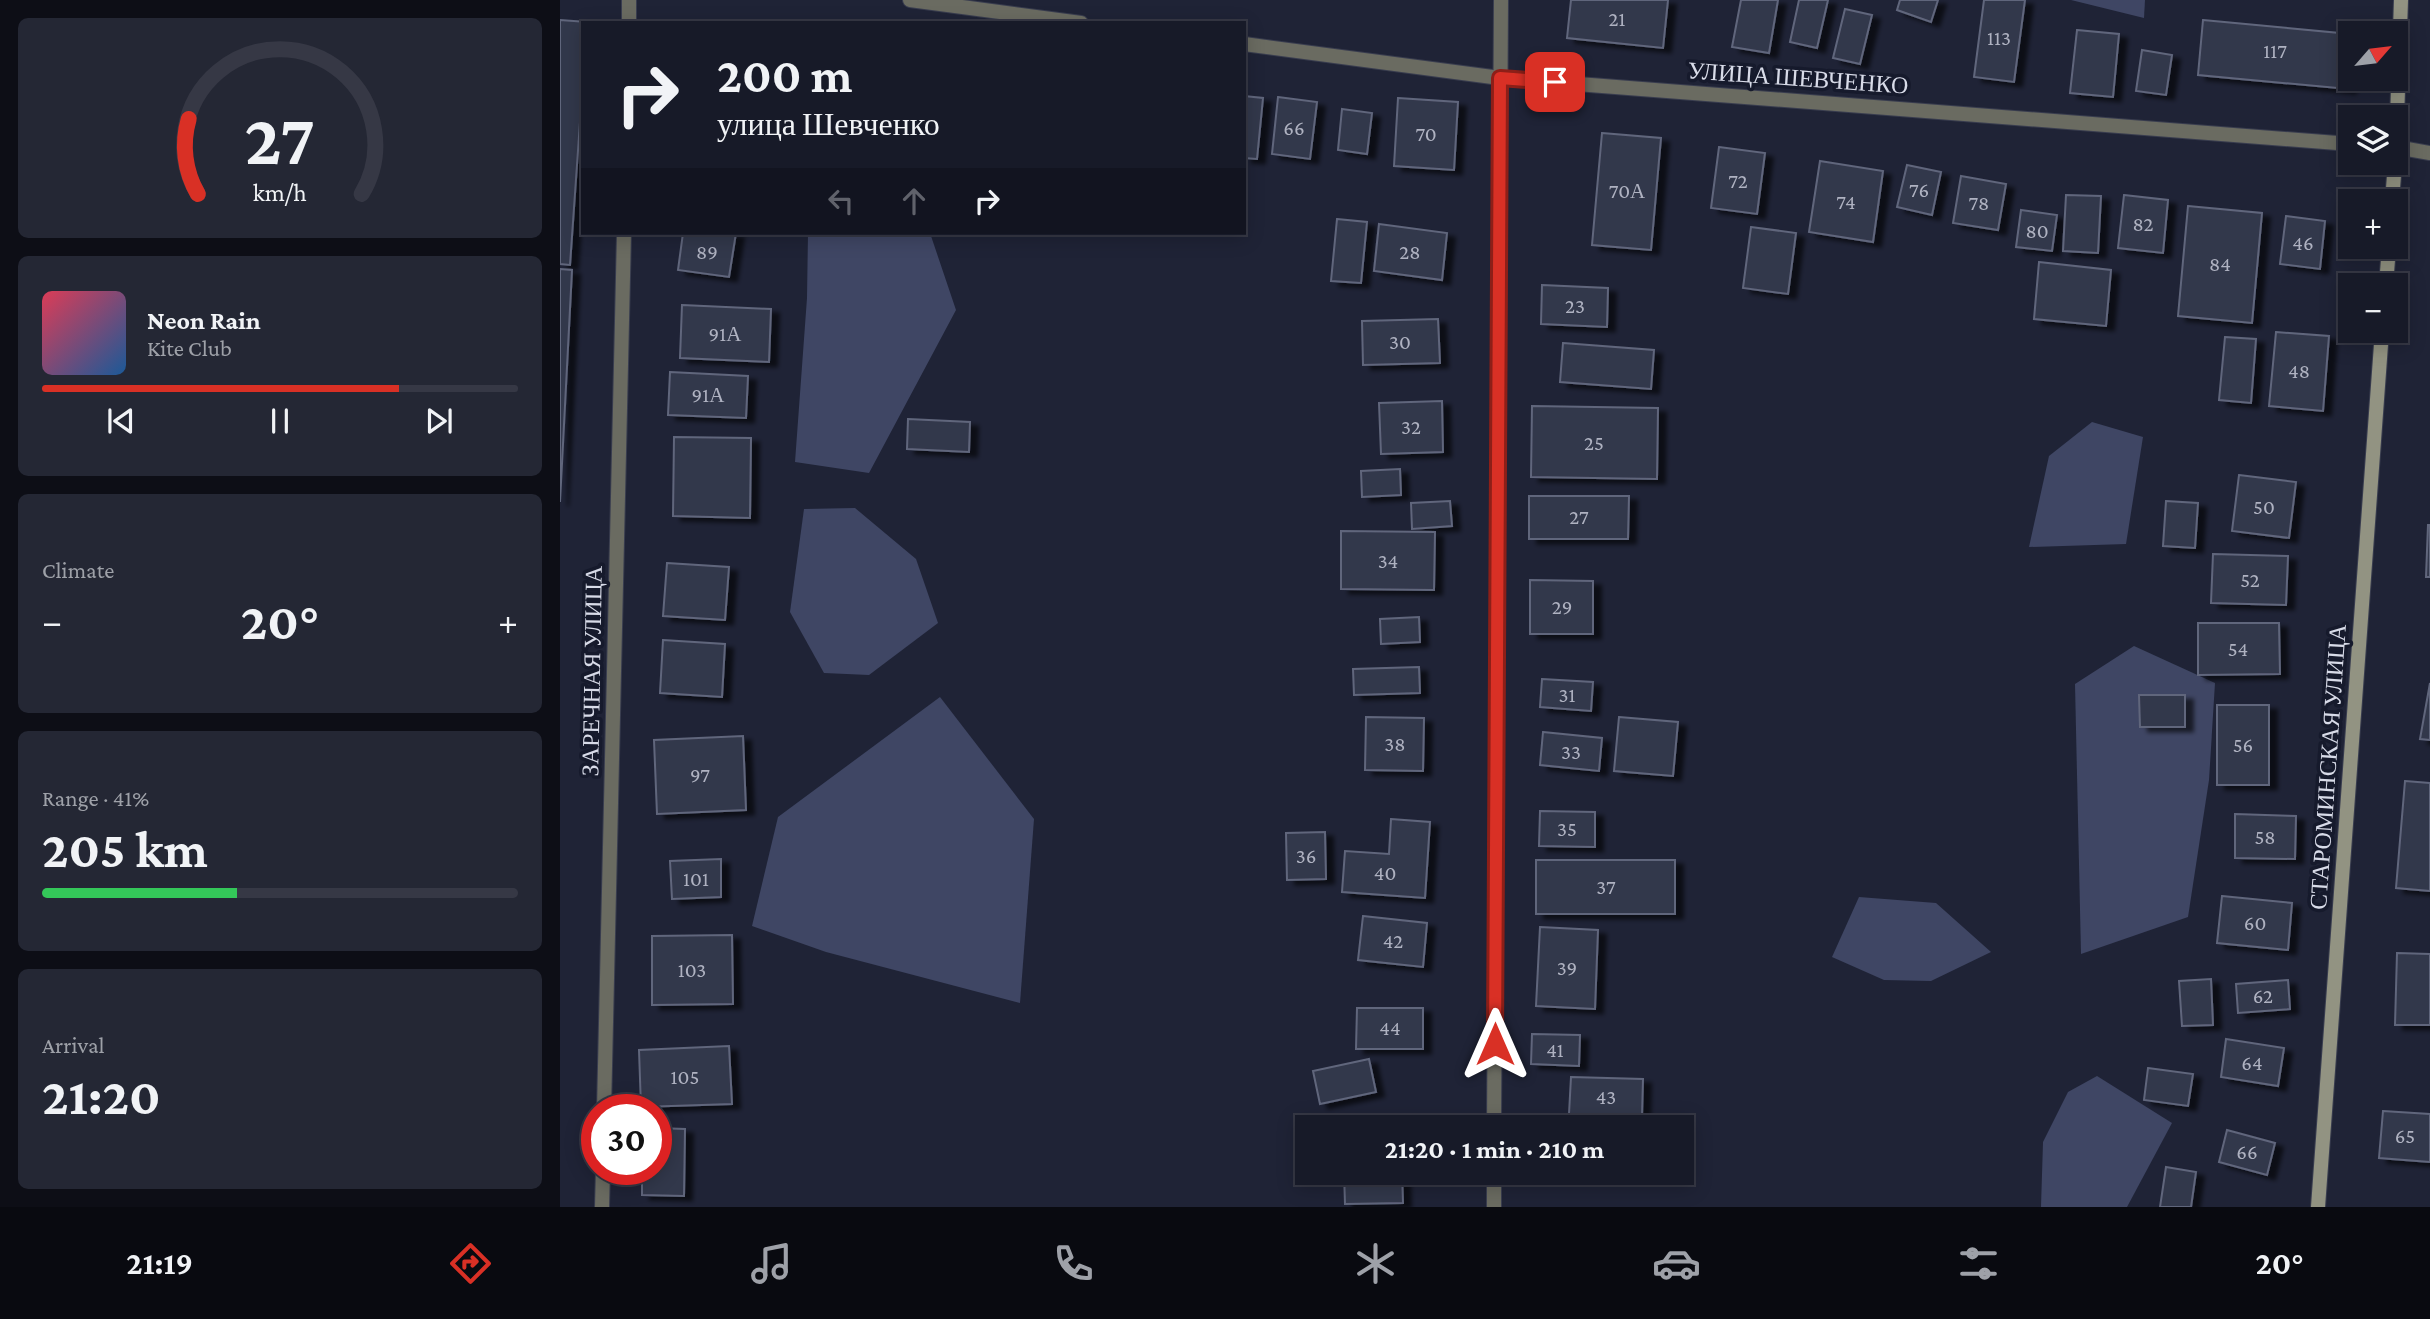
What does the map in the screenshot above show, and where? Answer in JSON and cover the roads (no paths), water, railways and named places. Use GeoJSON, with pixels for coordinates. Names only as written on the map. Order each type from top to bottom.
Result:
{"type":"FeatureCollection","features":[{"type":"Feature","properties":{"kind":"street"},"geometry":{"type":"LineString","coordinates":[[629,0],[629,21]]}},
{"type":"Feature","properties":{"kind":"street"},"geometry":{"type":"LineString","coordinates":[[910,0],[1067,21]]}},
{"type":"Feature","properties":{"kind":"street"},"geometry":{"type":"LineString","coordinates":[[1494,1115],[1501,0]]}},
{"type":"Feature","properties":{"kind":"street"},"geometry":{"type":"LineString","coordinates":[[2397,105],[2401,0]]}},
{"type":"Feature","properties":{"kind":"street","name":"УЛИЦА ШЕВЧЕНКО"},"geometry":{"type":"LineString","coordinates":[[1246,44],[1500,78],[2338,143]]}},
{"type":"Feature","properties":{"kind":"street"},"geometry":{"type":"LineString","coordinates":[[2408,150],[2430,153]]}},
{"type":"Feature","properties":{"kind":"street","name":"ЗАРЕЧНАЯ УЛИЦА"},"geometry":{"type":"LineString","coordinates":[[604,1094],[624,235]]}},
{"type":"Feature","properties":{"kind":"street","name":"СТАРОМИНСКАЯ УЛИЦА"},"geometry":{"type":"LineString","coordinates":[[2318,1207],[2381,343]]}},
{"type":"Feature","properties":{"kind":"street"},"geometry":{"type":"LineString","coordinates":[[602,1207],[603,1185]]}},
{"type":"Feature","properties":{"kind":"street"},"geometry":{"type":"LineString","coordinates":[[1494,1185],[1494,1207]]}}]}
